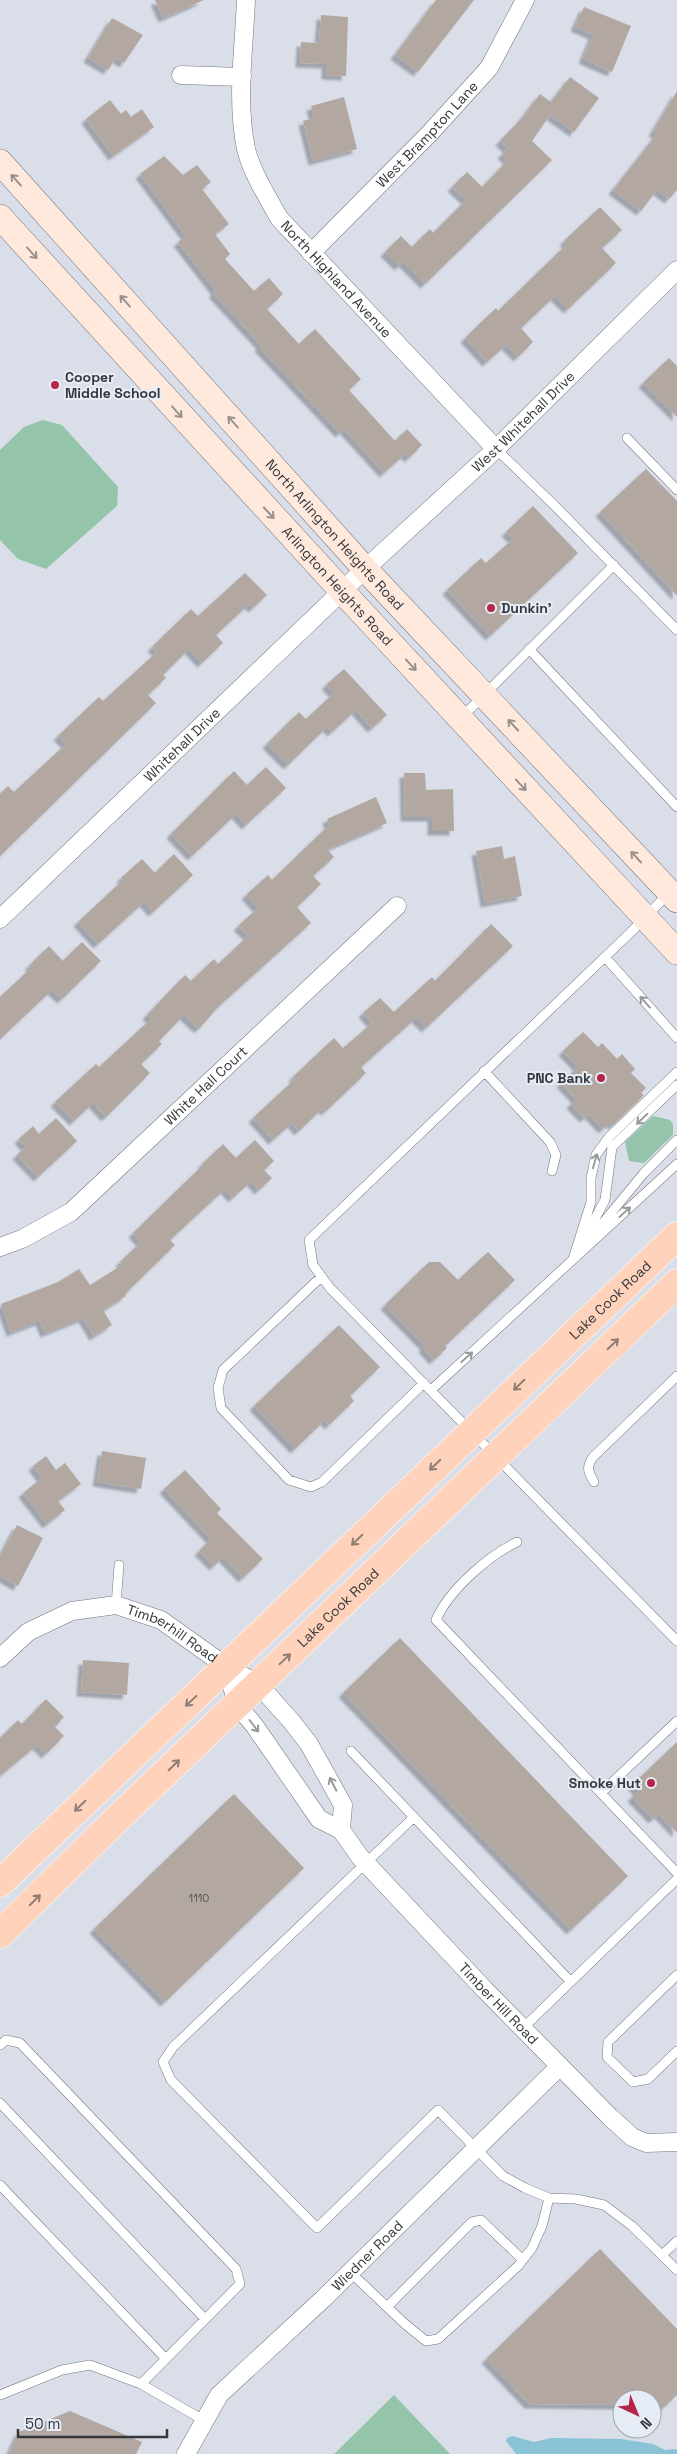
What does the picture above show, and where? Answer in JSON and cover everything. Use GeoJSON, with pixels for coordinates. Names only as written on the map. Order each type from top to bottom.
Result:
{"type":"FeatureCollection","features":[{"type":"Feature","properties":{"kind":"main road","name":"North Arlington Heights Road"},"geometry":{"type":"LineString","coordinates":[[0,162],[366,569],[675,893]]}},
{"type":"Feature","properties":{"kind":"main road","name":"Arlington Heights Road"},"geometry":{"type":"LineString","coordinates":[[0,217],[342,591],[677,952]]}},
{"type":"Feature","properties":{"kind":"main road","name":"Lake Cook Road"},"geometry":{"type":"LineString","coordinates":[[0,1883],[227,1667],[470,1431],[677,1236]]}},
{"type":"Feature","properties":{"kind":"main road","name":"Lake Cook Road"},"geometry":{"type":"LineString","coordinates":[[0,1934],[677,1283]]}},
{"type":"Feature","properties":{"kind":"street","name":"North Highland Avenue"},"geometry":{"type":"LineString","coordinates":[[246,0],[240,101],[247,150],[260,183],[279,218],[496,449]]}},
{"type":"Feature","properties":{"kind":"street","name":"West Brampton Lane"},"geometry":{"type":"LineString","coordinates":[[311,253],[429,134],[489,68],[525,0]]}},
{"type":"Feature","properties":{"kind":"street"},"geometry":{"type":"LineString","coordinates":[[181,75],[242,77]]}},
{"type":"Feature","properties":{"kind":"street","name":"West Whitehall Drive"},"geometry":{"type":"LineString","coordinates":[[366,569],[496,449],[676,273]]}},
{"type":"Feature","properties":{"kind":"street","name":"Whitehall Drive"},"geometry":{"type":"LineString","coordinates":[[0,919],[366,569]]}},
{"type":"Feature","properties":{"kind":"street","name":"White Hall Court"},"geometry":{"type":"LineString","coordinates":[[0,1247],[22,1239],[70,1212],[397,906]]}},
{"type":"Feature","properties":{"kind":"street","name":"Timberhill Road"},"geometry":{"type":"LineString","coordinates":[[0,1658],[28,1632],[72,1611],[116,1605],[161,1620],[227,1667]]}},
{"type":"Feature","properties":{"kind":"street"},"geometry":{"type":"LineString","coordinates":[[227,1667],[258,1684],[310,1744],[343,1805],[341,1830]]}},
{"type":"Feature","properties":{"kind":"street","name":"Timber Hill Road"},"geometry":{"type":"LineString","coordinates":[[227,1667],[237,1705],[254,1725],[319,1819],[341,1830],[365,1863],[522,2028],[632,2136],[646,2143],[677,2142]]}},
{"type":"Feature","properties":{"kind":"street","name":"Wiedner Road"},"geometry":{"type":"LineString","coordinates":[[186,2454],[219,2395],[323,2299],[349,2271],[560,2066]]}},
{"type":"Feature","properties":{"kind":"lane"},"geometry":{"type":"LineString","coordinates":[[627,438],[677,490]]}},
{"type":"Feature","properties":{"kind":"lane"},"geometry":{"type":"LineString","coordinates":[[496,449],[677,630]]}},
{"type":"Feature","properties":{"kind":"lane"},"geometry":{"type":"LineString","coordinates":[[460,718],[614,566]]}},
{"type":"Feature","properties":{"kind":"lane"},"geometry":{"type":"LineString","coordinates":[[529,649],[677,807]]}},
{"type":"Feature","properties":{"kind":"lane"},"geometry":{"type":"LineString","coordinates":[[675,893],[645,918],[309,1240],[313,1265],[321,1277],[677,1641]]}},
{"type":"Feature","properties":{"kind":"lane"},"geometry":{"type":"LineString","coordinates":[[605,957],[677,1038]]}},
{"type":"Feature","properties":{"kind":"lane"},"geometry":{"type":"LineString","coordinates":[[484,1071],[550,1142],[556,1155],[552,1171]]}},
{"type":"Feature","properties":{"kind":"lane"},"geometry":{"type":"LineString","coordinates":[[573,1259],[590,1202],[591,1178],[596,1155],[609,1137],[677,1072]]}},
{"type":"Feature","properties":{"kind":"lane"},"geometry":{"type":"LineString","coordinates":[[573,1259],[604,1200],[612,1147],[677,1085]]}},
{"type":"Feature","properties":{"kind":"lane"},"geometry":{"type":"LineString","coordinates":[[573,1259],[644,1173],[677,1140]]}},
{"type":"Feature","properties":{"kind":"lane"},"geometry":{"type":"LineString","coordinates":[[321,1277],[223,1370],[218,1388],[221,1408],[289,1480],[311,1487],[322,1482],[677,1164]]}},
{"type":"Feature","properties":{"kind":"lane"},"geometry":{"type":"LineString","coordinates":[[594,1482],[588,1468],[588,1464],[593,1457],[677,1376]]}},
{"type":"Feature","properties":{"kind":"lane"},"geometry":{"type":"LineString","coordinates":[[517,1542],[498,1551],[476,1572],[443,1604],[436,1620],[677,1873]]}},
{"type":"Feature","properties":{"kind":"lane","name":"Timberhill Road"},"geometry":{"type":"LineString","coordinates":[[116,1605],[119,1565]]}},
{"type":"Feature","properties":{"kind":"lane"},"geometry":{"type":"LineString","coordinates":[[601,1793],[677,1721]]}},
{"type":"Feature","properties":{"kind":"lane"},"geometry":{"type":"LineString","coordinates":[[351,1751],[571,1982]]}},
{"type":"Feature","properties":{"kind":"lane"},"geometry":{"type":"LineString","coordinates":[[414,1817],[173,2047],[163,2062],[171,2080],[317,2228],[438,2110],[503,2176],[524,2188],[550,2198],[576,2199],[604,2205],[632,2226],[663,2254],[677,2270]]}},
{"type":"Feature","properties":{"kind":"lane"},"geometry":{"type":"LineString","coordinates":[[522,2028],[676,1883]]}},
{"type":"Feature","properties":{"kind":"lane"},"geometry":{"type":"LineString","coordinates":[[677,1976],[608,2042],[608,2057],[633,2082],[648,2079],[677,2051]]}},
{"type":"Feature","properties":{"kind":"lane"},"geometry":{"type":"LineString","coordinates":[[0,2045],[6,2040],[20,2043],[236,2269],[240,2284],[141,2384]]}},
{"type":"Feature","properties":{"kind":"lane"},"geometry":{"type":"LineString","coordinates":[[0,2103],[206,2319]]}},
{"type":"Feature","properties":{"kind":"lane"},"geometry":{"type":"LineString","coordinates":[[0,2185],[166,2359]]}},
{"type":"Feature","properties":{"kind":"lane"},"geometry":{"type":"LineString","coordinates":[[349,2271],[426,2341],[438,2339],[522,2260],[532,2248],[539,2234],[550,2198]]}},
{"type":"Feature","properties":{"kind":"lane"},"geometry":{"type":"LineString","coordinates":[[387,2307],[472,2222],[482,2220],[490,2226],[522,2260]]}},
{"type":"Feature","properties":{"kind":"lane"},"geometry":{"type":"LineString","coordinates":[[663,2254],[677,2241]]}},
{"type":"Feature","properties":{"kind":"lane"},"geometry":{"type":"LineString","coordinates":[[0,2395],[62,2370],[90,2365],[141,2384],[205,2421]]}},
{"type":"Feature","properties":{"kind":"green space"},"geometry":{"type":"Polygon","coordinates":[[[43,420],[62,425],[118,487],[117,506],[46,569],[18,559],[0,540],[0,450],[24,427],[43,420]]]}},
{"type":"Feature","properties":{"kind":"green space"},"geometry":{"type":"Polygon","coordinates":[[[653,1116],[670,1120],[673,1124],[673,1135],[644,1163],[629,1161],[625,1142],[653,1116]]]}},
{"type":"Feature","properties":{"kind":"green space"},"geometry":{"type":"Polygon","coordinates":[[[394,2395],[450,2454],[334,2454],[394,2395]]]}},
{"type":"Feature","properties":{"kind":"water"},"geometry":{"type":"Polygon","coordinates":[[[512,2436],[534,2442],[551,2438],[621,2439],[653,2444],[665,2450],[677,2449],[677,2454],[516,2454],[506,2441],[507,2438],[512,2436]]]}},
{"type":"Feature","properties":{"kind":"building"},"geometry":{"type":"Polygon","coordinates":[[[155,0],[204,0],[163,18],[155,0]]]}},
{"type":"Feature","properties":{"kind":"building"},"geometry":{"type":"Polygon","coordinates":[[[436,0],[474,0],[418,72],[395,55],[436,0]]]}},
{"type":"Feature","properties":{"kind":"building"},"geometry":{"type":"Polygon","coordinates":[[[584,7],[631,26],[612,72],[583,59],[593,35],[575,27],[584,7]]]}},
{"type":"Feature","properties":{"kind":"building"},"geometry":{"type":"Polygon","coordinates":[[[321,15],[348,17],[346,76],[326,75],[326,64],[300,63],[301,42],[319,43],[321,15]]]}},
{"type":"Feature","properties":{"kind":"building"},"geometry":{"type":"Polygon","coordinates":[[[112,18],[143,35],[124,63],[116,58],[108,70],[88,58],[112,18]]]}},
{"type":"Feature","properties":{"kind":"building"},"geometry":{"type":"Polygon","coordinates":[[[570,77],[599,98],[574,132],[550,115],[532,141],[552,160],[425,284],[403,262],[399,266],[385,252],[401,236],[412,247],[430,229],[433,233],[466,200],[452,187],[467,172],[482,187],[508,160],[502,154],[508,149],[500,141],[522,118],[540,94],[551,102],[570,77]]]}},
{"type":"Feature","properties":{"kind":"building"},"geometry":{"type":"Polygon","coordinates":[[[677,91],[677,190],[669,199],[657,190],[641,211],[613,190],[657,134],[653,132],[677,91]]]}},
{"type":"Feature","properties":{"kind":"building"},"geometry":{"type":"Polygon","coordinates":[[[344,97],[357,149],[313,161],[303,121],[314,118],[311,106],[344,97]]]}},
{"type":"Feature","properties":{"kind":"building"},"geometry":{"type":"Polygon","coordinates":[[[110,100],[121,114],[126,110],[131,117],[142,109],[154,127],[113,156],[86,119],[110,100]]]}},
{"type":"Feature","properties":{"kind":"building"},"geometry":{"type":"Polygon","coordinates":[[[164,156],[183,175],[197,165],[211,182],[202,189],[229,224],[215,234],[230,254],[225,259],[254,291],[269,278],[283,294],[267,309],[299,344],[315,329],[361,379],[349,390],[395,441],[407,429],[422,445],[409,458],[405,454],[384,473],[344,429],[340,433],[259,347],[261,345],[213,293],[216,291],[178,242],[186,236],[140,174],[164,156]]]}},
{"type":"Feature","properties":{"kind":"building"},"geometry":{"type":"Polygon","coordinates":[[[600,207],[622,230],[602,248],[616,263],[568,309],[555,296],[521,328],[533,342],[518,357],[506,345],[487,362],[465,338],[496,308],[498,311],[567,244],[564,241],[600,207]]]}},
{"type":"Feature","properties":{"kind":"building"},"geometry":{"type":"Polygon","coordinates":[[[669,358],[677,366],[677,417],[643,383],[669,358]]]}},
{"type":"Feature","properties":{"kind":"building"},"geometry":{"type":"Polygon","coordinates":[[[646,469],[677,501],[677,596],[600,512],[646,469]]]}},
{"type":"Feature","properties":{"kind":"building"},"geometry":{"type":"Polygon","coordinates":[[[533,506],[578,553],[490,636],[447,590],[481,558],[486,563],[513,539],[506,532],[533,506]]]}},
{"type":"Feature","properties":{"kind":"building"},"geometry":{"type":"Polygon","coordinates":[[[245,573],[267,595],[253,608],[249,604],[216,635],[223,643],[202,663],[189,649],[163,675],[166,678],[148,695],[156,703],[0,856],[0,794],[8,786],[14,792],[66,744],[58,736],[99,697],[103,701],[157,652],[152,647],[191,609],[198,616],[245,573]]]}},
{"type":"Feature","properties":{"kind":"building"},"geometry":{"type":"Polygon","coordinates":[[[344,669],[387,715],[372,728],[356,710],[332,732],[327,727],[288,765],[267,744],[299,712],[306,719],[334,693],[326,685],[344,669]]]}},
{"type":"Feature","properties":{"kind":"building"},"geometry":{"type":"Polygon","coordinates":[[[266,767],[286,788],[246,825],[236,814],[192,856],[171,834],[234,771],[247,785],[266,767]]]}},
{"type":"Feature","properties":{"kind":"building"},"geometry":{"type":"Polygon","coordinates":[[[404,773],[425,773],[426,790],[453,789],[454,831],[432,831],[432,817],[405,817],[404,773]]]}},
{"type":"Feature","properties":{"kind":"building"},"geometry":{"type":"Polygon","coordinates":[[[376,797],[387,823],[327,849],[334,857],[313,876],[321,884],[297,907],[311,923],[218,1007],[199,1029],[184,1015],[159,1041],[162,1044],[141,1064],[150,1073],[106,1117],[93,1103],[74,1121],[55,1102],[96,1064],[99,1067],[151,1019],[147,1015],[185,975],[191,981],[214,959],[218,964],[248,936],[238,926],[258,908],[246,895],[268,875],[272,880],[329,825],[327,819],[376,797]]]}},
{"type":"Feature","properties":{"kind":"building"},"geometry":{"type":"Polygon","coordinates":[[[502,846],[504,859],[515,856],[522,896],[485,903],[476,851],[502,846]]]}},
{"type":"Feature","properties":{"kind":"building"},"geometry":{"type":"Polygon","coordinates":[[[174,854],[193,875],[153,912],[144,902],[98,944],[78,922],[123,880],[121,878],[142,859],[155,873],[174,854]]]}},
{"type":"Feature","properties":{"kind":"building"},"geometry":{"type":"Polygon","coordinates":[[[491,924],[513,946],[426,1028],[416,1018],[361,1067],[366,1073],[326,1111],[323,1108],[299,1131],[292,1123],[273,1140],[253,1118],[295,1079],[293,1077],[334,1038],[343,1048],[372,1023],[363,1013],[380,998],[394,1012],[432,977],[435,981],[491,924]]]}},
{"type":"Feature","properties":{"kind":"building"},"geometry":{"type":"Polygon","coordinates":[[[82,942],[101,961],[62,999],[52,990],[0,1039],[0,997],[31,968],[29,966],[49,946],[63,961],[82,942]]]}},
{"type":"Feature","properties":{"kind":"building","name":"PNC Bank"},"geometry":{"type":"Polygon","coordinates":[[[583,1032],[598,1047],[602,1043],[617,1059],[622,1054],[635,1069],[631,1073],[646,1088],[641,1093],[644,1095],[613,1125],[610,1122],[603,1129],[589,1114],[584,1118],[571,1104],[576,1099],[561,1083],[578,1067],[563,1051],[583,1032]]]}},
{"type":"Feature","properties":{"kind":"building"},"geometry":{"type":"Polygon","coordinates":[[[56,1118],[77,1141],[38,1177],[17,1155],[26,1147],[19,1139],[33,1126],[39,1134],[56,1118]]]}},
{"type":"Feature","properties":{"kind":"building"},"geometry":{"type":"Polygon","coordinates":[[[255,1140],[274,1161],[264,1170],[272,1178],[259,1190],[251,1181],[233,1198],[225,1189],[170,1240],[175,1245],[125,1294],[126,1296],[103,1310],[112,1325],[94,1336],[83,1318],[45,1333],[40,1321],[11,1332],[1,1304],[58,1282],[79,1269],[90,1285],[122,1265],[120,1262],[141,1242],[133,1233],[223,1144],[236,1158],[255,1140]]]}},
{"type":"Feature","properties":{"kind":"building"},"geometry":{"type":"Polygon","coordinates":[[[488,1252],[515,1280],[445,1346],[447,1348],[434,1360],[423,1348],[425,1346],[385,1305],[429,1262],[440,1262],[458,1280],[488,1252]]]}},
{"type":"Feature","properties":{"kind":"building"},"geometry":{"type":"Polygon","coordinates":[[[339,1325],[380,1367],[350,1396],[354,1401],[329,1425],[325,1420],[295,1449],[254,1406],[339,1325]]]}},
{"type":"Feature","properties":{"kind":"building"},"geometry":{"type":"Polygon","coordinates":[[[102,1451],[146,1458],[141,1489],[97,1482],[102,1451]]]}},
{"type":"Feature","properties":{"kind":"building"},"geometry":{"type":"Polygon","coordinates":[[[46,1456],[56,1470],[65,1463],[81,1484],[58,1501],[65,1510],[47,1524],[23,1493],[42,1478],[33,1466],[46,1456]]]}},
{"type":"Feature","properties":{"kind":"building"},"geometry":{"type":"Polygon","coordinates":[[[185,1470],[221,1509],[217,1513],[263,1559],[243,1578],[223,1557],[214,1566],[199,1551],[211,1539],[164,1489],[185,1470]]]}},
{"type":"Feature","properties":{"kind":"building"},"geometry":{"type":"Polygon","coordinates":[[[17,1525],[43,1538],[18,1586],[0,1576],[0,1557],[17,1525]]]}},
{"type":"Feature","properties":{"kind":"building"},"geometry":{"type":"Polygon","coordinates":[[[400,1638],[628,1876],[571,1930],[343,1693],[400,1638]]]}},
{"type":"Feature","properties":{"kind":"building"},"geometry":{"type":"Polygon","coordinates":[[[83,1660],[129,1663],[127,1695],[81,1692],[83,1660]]]}},
{"type":"Feature","properties":{"kind":"building"},"geometry":{"type":"Polygon","coordinates":[[[46,1699],[64,1717],[55,1727],[64,1736],[46,1754],[37,1745],[0,1776],[0,1738],[18,1720],[22,1724],[46,1699]]]}},
{"type":"Feature","properties":{"kind":"building"},"geometry":{"type":"Polygon","coordinates":[[[677,1742],[677,1833],[659,1814],[653,1819],[632,1797],[638,1791],[632,1785],[677,1742]]]}},
{"type":"Feature","properties":{"kind":"building"},"geometry":{"type":"Polygon","coordinates":[[[234,1794],[304,1868],[165,2002],[94,1929],[234,1794]]]}},
{"type":"Feature","properties":{"kind":"building"},"geometry":{"type":"Polygon","coordinates":[[[600,2249],[677,2329],[677,2395],[665,2406],[662,2406],[662,2389],[612,2389],[612,2405],[529,2404],[486,2359],[600,2249]]]}},
{"type":"Feature","properties":{"kind":"building"},"geometry":{"type":"Polygon","coordinates":[[[70,2411],[142,2442],[136,2454],[9,2454],[19,2432],[70,2411]]]}},
{"type":"Feature","properties":{"kind":"place","name":"Cooper Middle School"},"geometry":{"type":"Point","coordinates":[55,385]}},
{"type":"Feature","properties":{"kind":"place","name":"Dunkin'"},"geometry":{"type":"Point","coordinates":[491,608]}},
{"type":"Feature","properties":{"kind":"place","name":"PNC Bank"},"geometry":{"type":"Point","coordinates":[601,1078]}},
{"type":"Feature","properties":{"kind":"place","name":"Smoke Hut"},"geometry":{"type":"Point","coordinates":[651,1783]}}]}
